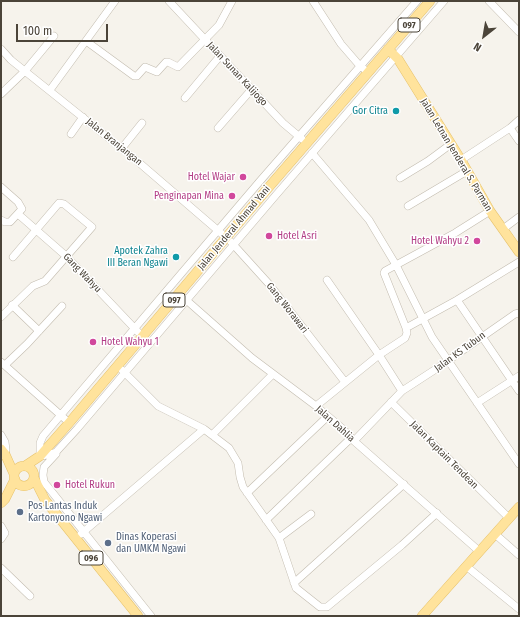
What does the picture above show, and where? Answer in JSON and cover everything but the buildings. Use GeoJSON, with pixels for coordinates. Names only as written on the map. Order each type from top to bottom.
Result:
{"type":"FeatureCollection","features":[{"type":"Feature","properties":{"kind":"main road","name":"Jalan Jenderal Ahmad Yani"},"geometry":{"type":"LineString","coordinates":[[24,466],[40,456],[268,188],[430,1]]}},
{"type":"Feature","properties":{"kind":"main road","name":"Jalan Letnan Jenderal S. Parman"},"geometry":{"type":"LineString","coordinates":[[388,49],[395,56],[451,144],[490,211],[519,252]]}},
{"type":"Feature","properties":{"kind":"main road"},"geometry":{"type":"LineString","coordinates":[[268,188],[276,195]]}},
{"type":"Feature","properties":{"kind":"main road"},"geometry":{"type":"LineString","coordinates":[[2,453],[30,468],[33,475],[31,483],[2,501]]}},
{"type":"Feature","properties":{"kind":"main road"},"geometry":{"type":"LineString","coordinates":[[2,453],[18,484],[24,486]]}},
{"type":"Feature","properties":{"kind":"main road","name":"Jalan Jenderal Ahmad Yani"},"geometry":{"type":"LineString","coordinates":[[33,475],[40,456]]}},
{"type":"Feature","properties":{"kind":"main road"},"geometry":{"type":"LineString","coordinates":[[2,501],[17,469],[24,466]]}},
{"type":"Feature","properties":{"kind":"main road","name":"096"},"geometry":{"type":"LineString","coordinates":[[33,475],[44,500],[138,616]]}},
{"type":"Feature","properties":{"kind":"main road","name":"096"},"geometry":{"type":"LineString","coordinates":[[24,486],[44,500]]}},
{"type":"Feature","properties":{"kind":"main road"},"geometry":{"type":"LineString","coordinates":[[422,616],[519,507]]}},
{"type":"Feature","properties":{"kind":"street"},"geometry":{"type":"LineString","coordinates":[[50,90],[115,1]]}},
{"type":"Feature","properties":{"kind":"street","name":"Jalan Sunan Kalijogo"},"geometry":{"type":"LineString","coordinates":[[169,1],[251,90],[306,144]]}},
{"type":"Feature","properties":{"kind":"street"},"geometry":{"type":"LineString","coordinates":[[86,41],[136,77],[145,67],[157,72],[166,62],[178,67],[219,25],[232,1]]}},
{"type":"Feature","properties":{"kind":"street"},"geometry":{"type":"LineString","coordinates":[[313,1],[341,44],[360,66],[368,72]]}},
{"type":"Feature","properties":{"kind":"street"},"geometry":{"type":"LineString","coordinates":[[416,1],[41,440],[39,447],[40,456],[55,453],[59,450],[395,56],[444,1]]}},
{"type":"Feature","properties":{"kind":"street"},"geometry":{"type":"LineString","coordinates":[[489,1],[519,32]]}},
{"type":"Feature","properties":{"kind":"street"},"geometry":{"type":"LineString","coordinates":[[1,94],[25,71],[54,36]]}},
{"type":"Feature","properties":{"kind":"street","name":"Jalan Branjangan"},"geometry":{"type":"LineString","coordinates":[[1,49],[11,60],[122,148],[226,238]]}},
{"type":"Feature","properties":{"kind":"street"},"geometry":{"type":"LineString","coordinates":[[185,98],[220,56]]}},
{"type":"Feature","properties":{"kind":"street"},"geometry":{"type":"LineString","coordinates":[[218,128],[251,90]]}},
{"type":"Feature","properties":{"kind":"street"},"geometry":{"type":"LineString","coordinates":[[71,134],[83,117]]}},
{"type":"Feature","properties":{"kind":"street"},"geometry":{"type":"LineString","coordinates":[[461,160],[510,128],[519,120]]}},
{"type":"Feature","properties":{"kind":"street"},"geometry":{"type":"LineString","coordinates":[[122,148],[142,123]]}},
{"type":"Feature","properties":{"kind":"street"},"geometry":{"type":"LineString","coordinates":[[510,128],[519,141]]}},
{"type":"Feature","properties":{"kind":"street"},"geometry":{"type":"LineString","coordinates":[[400,178],[428,161],[451,144]]}},
{"type":"Feature","properties":{"kind":"street"},"geometry":{"type":"LineString","coordinates":[[312,153],[369,220],[396,265],[432,337],[519,464]]}},
{"type":"Feature","properties":{"kind":"street"},"geometry":{"type":"LineString","coordinates":[[408,206],[467,171]]}},
{"type":"Feature","properties":{"kind":"street"},"geometry":{"type":"LineString","coordinates":[[1,187],[21,206],[22,209],[10,222],[1,220]]}},
{"type":"Feature","properties":{"kind":"street"},"geometry":{"type":"LineString","coordinates":[[1,317],[33,286],[44,281],[92,227],[64,204],[59,203],[13,257]]}},
{"type":"Feature","properties":{"kind":"street"},"geometry":{"type":"LineString","coordinates":[[316,406],[379,355],[405,338],[407,333],[406,328],[384,273],[385,271],[455,233],[490,211]]}},
{"type":"Feature","properties":{"kind":"street","name":"Gang Wahyu"},"geometry":{"type":"LineString","coordinates":[[18,214],[66,256],[142,336]]}},
{"type":"Feature","properties":{"kind":"street"},"geometry":{"type":"LineString","coordinates":[[503,229],[519,217]]}},
{"type":"Feature","properties":{"kind":"street","name":"Gang Worawari"},"geometry":{"type":"LineString","coordinates":[[226,238],[234,244],[269,284],[345,382]]}},
{"type":"Feature","properties":{"kind":"street"},"geometry":{"type":"LineString","coordinates":[[406,328],[458,300],[519,262]]}},
{"type":"Feature","properties":{"kind":"street"},"geometry":{"type":"LineString","coordinates":[[266,520],[353,440],[402,392],[379,355],[327,280]]}},
{"type":"Feature","properties":{"kind":"street","name":"Jalan Dahlia"},"geometry":{"type":"LineString","coordinates":[[172,287],[252,358],[316,406],[479,551]]}},
{"type":"Feature","properties":{"kind":"street"},"geometry":{"type":"LineString","coordinates":[[458,300],[519,391]]}},
{"type":"Feature","properties":{"kind":"street"},"geometry":{"type":"LineString","coordinates":[[12,305],[39,331]]}},
{"type":"Feature","properties":{"kind":"street"},"geometry":{"type":"LineString","coordinates":[[62,306],[39,331],[3,363],[69,422]]}},
{"type":"Feature","properties":{"kind":"street","name":"Jalan KS Tubun"},"geometry":{"type":"LineString","coordinates":[[402,392],[482,336],[515,314],[519,313]]}},
{"type":"Feature","properties":{"kind":"street"},"geometry":{"type":"LineString","coordinates":[[117,366],[158,406],[204,429],[223,443],[234,454],[238,462],[243,487],[279,538],[294,584],[301,593],[320,607],[327,606],[402,545],[437,513]]}},
{"type":"Feature","properties":{"kind":"street"},"geometry":{"type":"LineString","coordinates":[[212,435],[273,374]]}},
{"type":"Feature","properties":{"kind":"street"},"geometry":{"type":"LineString","coordinates":[[478,403],[519,376]]}},
{"type":"Feature","properties":{"kind":"street","name":"Jalan Kaptain Tendean"},"geometry":{"type":"LineString","coordinates":[[391,402],[509,518]]}},
{"type":"Feature","properties":{"kind":"street"},"geometry":{"type":"LineString","coordinates":[[247,493],[328,417]]}},
{"type":"Feature","properties":{"kind":"street"},"geometry":{"type":"LineString","coordinates":[[76,539],[204,429]]}},
{"type":"Feature","properties":{"kind":"street"},"geometry":{"type":"LineString","coordinates":[[1,435],[5,445],[2,453]]}},
{"type":"Feature","properties":{"kind":"street"},"geometry":{"type":"LineString","coordinates":[[56,454],[44,467],[44,482],[151,616]]}},
{"type":"Feature","properties":{"kind":"street"},"geometry":{"type":"LineString","coordinates":[[294,584],[404,484]]}},
{"type":"Feature","properties":{"kind":"street"},"geometry":{"type":"LineString","coordinates":[[279,538],[311,514]]}},
{"type":"Feature","properties":{"kind":"street"},"geometry":{"type":"LineString","coordinates":[[1,526],[5,533],[1,539]]}},
{"type":"Feature","properties":{"kind":"street"},"geometry":{"type":"LineString","coordinates":[[495,534],[519,555]]}},
{"type":"Feature","properties":{"kind":"street"},"geometry":{"type":"LineString","coordinates":[[466,566],[519,609]]}},
{"type":"Feature","properties":{"kind":"street"},"geometry":{"type":"LineString","coordinates":[[1,568],[30,596]]}},
{"type":"Feature","properties":{"kind":"place","name":"Gor Citra"},"geometry":{"type":"Point","coordinates":[396,111]}},
{"type":"Feature","properties":{"kind":"place","name":"Hotel Wajar"},"geometry":{"type":"Point","coordinates":[243,177]}},
{"type":"Feature","properties":{"kind":"place","name":"Penginapan Mina"},"geometry":{"type":"Point","coordinates":[232,196]}},
{"type":"Feature","properties":{"kind":"place","name":"Hotel Asri"},"geometry":{"type":"Point","coordinates":[269,236]}},
{"type":"Feature","properties":{"kind":"place","name":"Hotel Wahyu 2"},"geometry":{"type":"Point","coordinates":[477,241]}},
{"type":"Feature","properties":{"kind":"place","name":"Apotek Zahra III Beran Ngawi"},"geometry":{"type":"Point","coordinates":[176,257]}},
{"type":"Feature","properties":{"kind":"place","name":"Hotel Wahyu 1"},"geometry":{"type":"Point","coordinates":[93,342]}},
{"type":"Feature","properties":{"kind":"place","name":"Hotel Rukun"},"geometry":{"type":"Point","coordinates":[57,485]}},
{"type":"Feature","properties":{"kind":"place","name":"Pos Lantas Induk Kartonyono Ngawi"},"geometry":{"type":"Point","coordinates":[20,512]}},
{"type":"Feature","properties":{"kind":"place","name":"Dinas Koperasi dan UMKM Ngawi"},"geometry":{"type":"Point","coordinates":[108,543]}}]}
